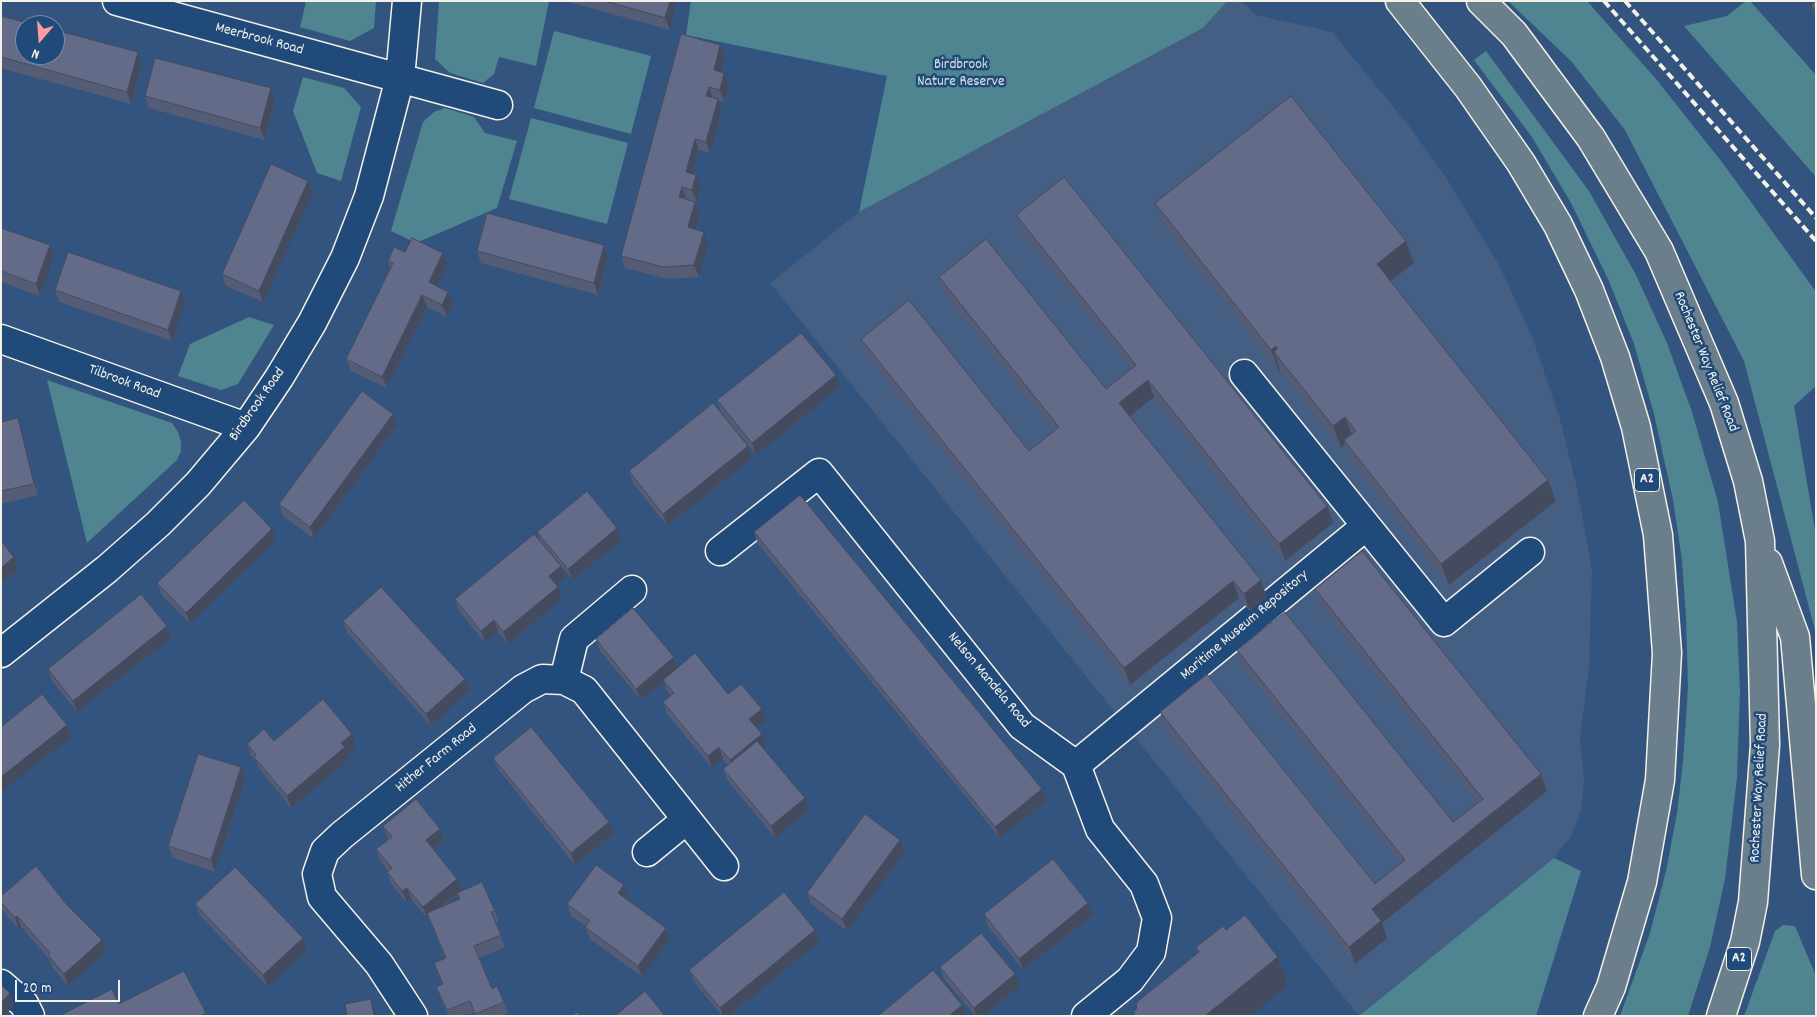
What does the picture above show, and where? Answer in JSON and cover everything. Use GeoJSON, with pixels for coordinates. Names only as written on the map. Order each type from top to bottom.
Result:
{"type":"FeatureCollection","features":[{"type":"Feature","properties":{"kind":"highway","name":"A2"},"geometry":{"type":"LineString","coordinates":[[1400,1],[1468,87],[1521,163],[1558,225],[1589,290],[1616,357],[1636,427],[1658,535],[1667,653],[1660,780],[1642,882],[1610,987],[1598,1016]]}},
{"type":"Feature","properties":{"kind":"highway","name":"Rochester Way Relief Road"},"geometry":{"type":"LineString","coordinates":[[1482,1],[1514,34],[1592,138],[1659,251],[1724,403],[1748,481],[1760,540],[1765,745],[1753,902],[1745,942],[1721,1016]]}},
{"type":"Feature","properties":{"kind":"highway"},"geometry":{"type":"LineString","coordinates":[[1760,540],[1795,637],[1816,876]]}},
{"type":"Feature","properties":{"kind":"street","name":"Meerbrook Road"},"geometry":{"type":"LineString","coordinates":[[117,1],[400,78]]}},
{"type":"Feature","properties":{"kind":"street","name":"Birdbrook Road"},"geometry":{"type":"LineString","coordinates":[[1,653],[107,569],[158,524],[198,484],[246,426],[312,323],[346,258],[369,196],[400,78],[407,1]]}},
{"type":"Feature","properties":{"kind":"street"},"geometry":{"type":"LineString","coordinates":[[400,78],[498,105]]}},
{"type":"Feature","properties":{"kind":"street","name":"Tilbrook Road"},"geometry":{"type":"LineString","coordinates":[[1,339],[246,426]]}},
{"type":"Feature","properties":{"kind":"street"},"geometry":{"type":"LineString","coordinates":[[1244,374],[1444,622],[1530,552]]}},
{"type":"Feature","properties":{"kind":"street","name":"Nelson Mandela Road"},"geometry":{"type":"LineString","coordinates":[[720,551],[819,473],[1022,726],[1076,765]]}},
{"type":"Feature","properties":{"kind":"street","name":"Maritime Museum Repository"},"geometry":{"type":"LineString","coordinates":[[1076,765],[1125,727],[1366,526]]}},
{"type":"Feature","properties":{"kind":"street"},"geometry":{"type":"LineString","coordinates":[[632,590],[574,640],[564,680],[584,690],[724,866]]}},
{"type":"Feature","properties":{"kind":"street","name":"Hither Farm Road"},"geometry":{"type":"LineString","coordinates":[[413,1016],[379,964],[322,897],[317,874],[325,851],[342,834],[523,689],[542,679],[564,680]]}},
{"type":"Feature","properties":{"kind":"street"},"geometry":{"type":"LineString","coordinates":[[1076,765],[1100,829],[1144,884],[1156,918],[1151,952],[1130,980],[1086,1016]]}},
{"type":"Feature","properties":{"kind":"street"},"geometry":{"type":"LineString","coordinates":[[647,852],[686,820]]}},
{"type":"Feature","properties":{"kind":"street"},"geometry":{"type":"LineString","coordinates":[[1,984],[24,1004],[30,1016]]}},
{"type":"Feature","properties":{"kind":"shaded area"},"geometry":{"type":"Polygon","coordinates":[[[1227,1],[1241,1],[1256,15],[1332,32],[1409,126],[1445,176],[1499,265],[1533,339],[1560,419],[1578,492],[1592,571],[1589,667],[1580,738],[1584,778],[1583,794],[1581,810],[1572,835],[1554,858],[1359,1016],[770,283],[859,212],[1203,28],[1227,1]]]}},
{"type":"Feature","properties":{"kind":"green space"},"geometry":{"type":"Polygon","coordinates":[[[306,1],[376,1],[374,28],[350,41],[300,27],[306,1]]]}},
{"type":"Feature","properties":{"kind":"green space"},"geometry":{"type":"Polygon","coordinates":[[[439,1],[549,1],[536,66],[499,57],[494,74],[483,83],[450,73],[435,59],[439,1]]]}},
{"type":"Feature","properties":{"kind":"green space","name":"Birdbrook Nature Reserve"},"geometry":{"type":"Polygon","coordinates":[[[691,1],[1227,1],[1203,28],[859,212],[887,76],[686,35],[691,1]]]}},
{"type":"Feature","properties":{"kind":"green space"},"geometry":{"type":"Polygon","coordinates":[[[1508,1],[1587,1],[1656,79],[1725,166],[1816,292],[1816,386],[1794,406],[1816,536],[1816,634],[1744,361],[1625,130],[1571,61],[1508,1]]]}},
{"type":"Feature","properties":{"kind":"green space"},"geometry":{"type":"Polygon","coordinates":[[[1746,1],[1750,1],[1816,75],[1816,177],[1684,26],[1727,16],[1746,1]]]}},
{"type":"Feature","properties":{"kind":"green space"},"geometry":{"type":"Polygon","coordinates":[[[554,31],[651,56],[631,134],[534,108],[554,31]]]}},
{"type":"Feature","properties":{"kind":"green space"},"geometry":{"type":"Polygon","coordinates":[[[1486,51],[1589,191],[1636,275],[1667,343],[1692,412],[1718,502],[1737,622],[1740,691],[1737,777],[1725,879],[1710,947],[1688,1016],[1620,1016],[1650,933],[1666,871],[1677,813],[1683,762],[1688,687],[1686,618],[1682,560],[1673,500],[1654,414],[1634,344],[1609,281],[1571,203],[1532,137],[1474,60],[1486,51]]]}},
{"type":"Feature","properties":{"kind":"green space"},"geometry":{"type":"Polygon","coordinates":[[[303,77],[344,88],[361,107],[341,181],[317,173],[293,111],[303,77]]]}},
{"type":"Feature","properties":{"kind":"green space"},"geometry":{"type":"Polygon","coordinates":[[[445,108],[474,117],[485,133],[517,141],[497,208],[416,243],[391,231],[423,122],[434,112],[445,108]]]}},
{"type":"Feature","properties":{"kind":"green space"},"geometry":{"type":"Polygon","coordinates":[[[531,118],[628,143],[607,224],[509,199],[531,118]]]}},
{"type":"Feature","properties":{"kind":"green space"},"geometry":{"type":"Polygon","coordinates":[[[249,317],[274,325],[238,384],[221,390],[178,376],[190,344],[249,317]]]}},
{"type":"Feature","properties":{"kind":"green space"},"geometry":{"type":"Polygon","coordinates":[[[47,380],[172,423],[178,432],[181,442],[181,451],[177,460],[87,543],[47,380]]]}},
{"type":"Feature","properties":{"kind":"green space"},"geometry":{"type":"Polygon","coordinates":[[[1554,858],[1581,871],[1536,1016],[1359,1016],[1554,858]]]}},
{"type":"Feature","properties":{"kind":"green space"},"geometry":{"type":"Polygon","coordinates":[[[1783,925],[1795,926],[1816,976],[1816,1016],[1744,1016],[1775,931],[1783,925]]]}},
{"type":"Feature","properties":{"kind":"building"},"geometry":{"type":"Polygon","coordinates":[[[605,1],[670,1],[665,18],[605,1]]]}},
{"type":"Feature","properties":{"kind":"building"},"geometry":{"type":"Polygon","coordinates":[[[1816,1],[1816,10],[1811,6],[1816,1]]]}},
{"type":"Feature","properties":{"kind":"building"},"geometry":{"type":"Polygon","coordinates":[[[1,16],[15,20],[15,61],[1,57],[1,16]]]}},
{"type":"Feature","properties":{"kind":"building"},"geometry":{"type":"Polygon","coordinates":[[[65,33],[138,52],[127,92],[30,65],[65,65],[65,33]]]}},
{"type":"Feature","properties":{"kind":"building"},"geometry":{"type":"Polygon","coordinates":[[[681,34],[720,45],[714,70],[724,73],[720,90],[709,87],[706,96],[718,99],[706,142],[695,139],[686,172],[696,175],[692,190],[682,187],[679,197],[695,202],[688,227],[704,232],[694,265],[663,267],[621,256],[681,34]]]}},
{"type":"Feature","properties":{"kind":"building"},"geometry":{"type":"Polygon","coordinates":[[[155,58],[271,88],[260,128],[145,96],[155,58]]]}},
{"type":"Feature","properties":{"kind":"building"},"geometry":{"type":"Polygon","coordinates":[[[1291,96],[1406,241],[1377,264],[1548,480],[1441,564],[1344,440],[1356,431],[1345,417],[1333,426],[1274,352],[1278,348],[1276,346],[1271,350],[1155,203],[1291,96]]]}},
{"type":"Feature","properties":{"kind":"building"},"geometry":{"type":"Polygon","coordinates":[[[271,164],[308,181],[259,291],[222,274],[271,164]]]}},
{"type":"Feature","properties":{"kind":"building"},"geometry":{"type":"Polygon","coordinates":[[[1064,177],[1327,506],[1279,544],[1148,380],[1119,403],[1261,580],[1244,594],[1233,581],[1124,668],[861,339],[909,300],[1029,451],[1059,427],[939,277],[986,239],[1106,389],[1136,365],[1016,215],[1064,177]]]}},
{"type":"Feature","properties":{"kind":"building"},"geometry":{"type":"Polygon","coordinates":[[[487,213],[604,245],[594,283],[477,251],[487,213]]]}},
{"type":"Feature","properties":{"kind":"building"},"geometry":{"type":"Polygon","coordinates":[[[1,228],[50,245],[36,284],[1,271],[1,228]]]}},
{"type":"Feature","properties":{"kind":"building"},"geometry":{"type":"Polygon","coordinates":[[[412,238],[443,253],[429,282],[448,292],[442,305],[422,295],[382,377],[346,359],[393,263],[388,261],[394,247],[405,252],[412,238]]]}},
{"type":"Feature","properties":{"kind":"building"},"geometry":{"type":"Polygon","coordinates":[[[68,252],[181,291],[168,330],[55,290],[68,252]]]}},
{"type":"Feature","properties":{"kind":"building"},"geometry":{"type":"Polygon","coordinates":[[[801,333],[836,375],[752,443],[717,400],[801,333]]]}},
{"type":"Feature","properties":{"kind":"building"},"geometry":{"type":"Polygon","coordinates":[[[362,391],[393,414],[310,527],[279,504],[362,391]]]}},
{"type":"Feature","properties":{"kind":"building"},"geometry":{"type":"Polygon","coordinates":[[[713,403],[748,446],[663,514],[629,471],[713,403]]]}},
{"type":"Feature","properties":{"kind":"building"},"geometry":{"type":"Polygon","coordinates":[[[18,418],[34,484],[1,491],[1,422],[18,418]]]}},
{"type":"Feature","properties":{"kind":"building"},"geometry":{"type":"Polygon","coordinates":[[[587,491],[617,528],[568,569],[537,532],[587,491]]]}},
{"type":"Feature","properties":{"kind":"building"},"geometry":{"type":"Polygon","coordinates":[[[800,495],[1042,789],[995,827],[754,532],[800,495]]]}},
{"type":"Feature","properties":{"kind":"building"},"geometry":{"type":"Polygon","coordinates":[[[244,500],[272,529],[186,613],[157,583],[244,500]]]}},
{"type":"Feature","properties":{"kind":"building"},"geometry":{"type":"Polygon","coordinates":[[[534,534],[561,566],[549,576],[558,587],[503,632],[494,620],[481,631],[455,599],[534,534]]]}},
{"type":"Feature","properties":{"kind":"building"},"geometry":{"type":"Polygon","coordinates":[[[1,541],[14,557],[1,568],[1,541]]]}},
{"type":"Feature","properties":{"kind":"building"},"geometry":{"type":"Polygon","coordinates":[[[1362,551],[1541,774],[1372,909],[1381,921],[1349,947],[1160,712],[1207,674],[1375,884],[1405,860],[1237,650],[1285,612],[1453,822],[1483,799],[1315,589],[1362,551]]]}},
{"type":"Feature","properties":{"kind":"building"},"geometry":{"type":"Polygon","coordinates":[[[381,587],[465,679],[426,714],[343,621],[381,587]]]}},
{"type":"Feature","properties":{"kind":"building"},"geometry":{"type":"Polygon","coordinates":[[[141,594],[167,626],[73,701],[48,669],[141,594]]]}},
{"type":"Feature","properties":{"kind":"building"},"geometry":{"type":"Polygon","coordinates":[[[633,608],[674,657],[636,689],[596,639],[633,608]]]}},
{"type":"Feature","properties":{"kind":"building"},"geometry":{"type":"Polygon","coordinates":[[[695,653],[728,694],[741,684],[762,709],[749,719],[762,734],[730,760],[719,747],[708,756],[663,702],[674,693],[663,680],[695,653]]]}},
{"type":"Feature","properties":{"kind":"building"},"geometry":{"type":"Polygon","coordinates":[[[42,694],[67,725],[1,777],[1,727],[42,694]]]}},
{"type":"Feature","properties":{"kind":"building"},"geometry":{"type":"Polygon","coordinates":[[[323,699],[352,734],[341,743],[345,747],[287,796],[254,757],[256,755],[247,744],[264,729],[274,741],[323,699]]]}},
{"type":"Feature","properties":{"kind":"building"},"geometry":{"type":"Polygon","coordinates":[[[531,727],[609,822],[571,853],[493,758],[531,727]]]}},
{"type":"Feature","properties":{"kind":"building"},"geometry":{"type":"Polygon","coordinates":[[[757,741],[805,798],[771,826],[723,769],[757,741]]]}},
{"type":"Feature","properties":{"kind":"building"},"geometry":{"type":"Polygon","coordinates":[[[198,754],[241,767],[211,860],[168,846],[198,754]]]}},
{"type":"Feature","properties":{"kind":"building"},"geometry":{"type":"Polygon","coordinates":[[[416,799],[440,829],[426,840],[457,879],[423,907],[407,888],[402,891],[387,872],[392,868],[376,849],[392,837],[383,826],[416,799]]]}},
{"type":"Feature","properties":{"kind":"building"},"geometry":{"type":"Polygon","coordinates":[[[865,814],[900,840],[842,919],[807,893],[865,814]]]}},
{"type":"Feature","properties":{"kind":"building"},"geometry":{"type":"Polygon","coordinates":[[[1053,859],[1088,903],[1019,959],[984,914],[1053,859]]]}},
{"type":"Feature","properties":{"kind":"building"},"geometry":{"type":"Polygon","coordinates":[[[596,865],[624,885],[618,893],[666,928],[638,966],[585,927],[590,921],[567,904],[596,865]]]}},
{"type":"Feature","properties":{"kind":"building"},"geometry":{"type":"Polygon","coordinates":[[[36,866],[67,905],[102,940],[64,974],[48,955],[50,953],[17,916],[15,918],[1,902],[1,896],[36,866]]]}},
{"type":"Feature","properties":{"kind":"building"},"geometry":{"type":"Polygon","coordinates":[[[235,867],[303,938],[263,975],[195,904],[235,867]]]}},
{"type":"Feature","properties":{"kind":"building"},"geometry":{"type":"Polygon","coordinates":[[[482,882],[495,911],[491,912],[501,935],[474,946],[492,989],[497,986],[504,1002],[475,1014],[470,1001],[447,1010],[436,987],[443,984],[434,963],[446,958],[427,913],[460,899],[457,893],[482,882]]]}},
{"type":"Feature","properties":{"kind":"building"},"geometry":{"type":"Polygon","coordinates":[[[784,892],[815,930],[720,1008],[689,970],[784,892]]]}},
{"type":"Feature","properties":{"kind":"building"},"geometry":{"type":"Polygon","coordinates":[[[1245,915],[1278,957],[1205,1016],[1134,1016],[1137,1002],[1199,952],[1196,947],[1223,926],[1226,930],[1245,915]]]}},
{"type":"Feature","properties":{"kind":"building"},"geometry":{"type":"Polygon","coordinates":[[[981,933],[1015,974],[974,1008],[940,967],[981,933]]]}},
{"type":"Feature","properties":{"kind":"building"},"geometry":{"type":"Polygon","coordinates":[[[933,970],[962,1005],[949,1016],[878,1016],[933,970]]]}},
{"type":"Feature","properties":{"kind":"building"},"geometry":{"type":"Polygon","coordinates":[[[184,971],[206,1013],[200,1016],[59,1016],[112,989],[119,1004],[184,971]]]}},
{"type":"Feature","properties":{"kind":"building"},"geometry":{"type":"Polygon","coordinates":[[[1,985],[10,993],[1,1003],[1,985]]]}},
{"type":"Feature","properties":{"kind":"building"},"geometry":{"type":"Polygon","coordinates":[[[645,991],[665,1016],[615,1016],[645,991]]]}},
{"type":"Feature","properties":{"kind":"building"},"geometry":{"type":"Polygon","coordinates":[[[371,999],[374,1016],[347,1016],[345,1004],[371,999]]]}},
{"type":"Feature","properties":{"kind":"building"},"geometry":{"type":"Polygon","coordinates":[[[577,1012],[580,1016],[572,1016],[577,1012]]]}},
{"type":"Feature","properties":{"kind":"railway"},"geometry":{"type":"LineString","coordinates":[[1604,1],[1816,241]]}},
{"type":"Feature","properties":{"kind":"railway"},"geometry":{"type":"LineString","coordinates":[[1625,1],[1816,218]]}}]}
